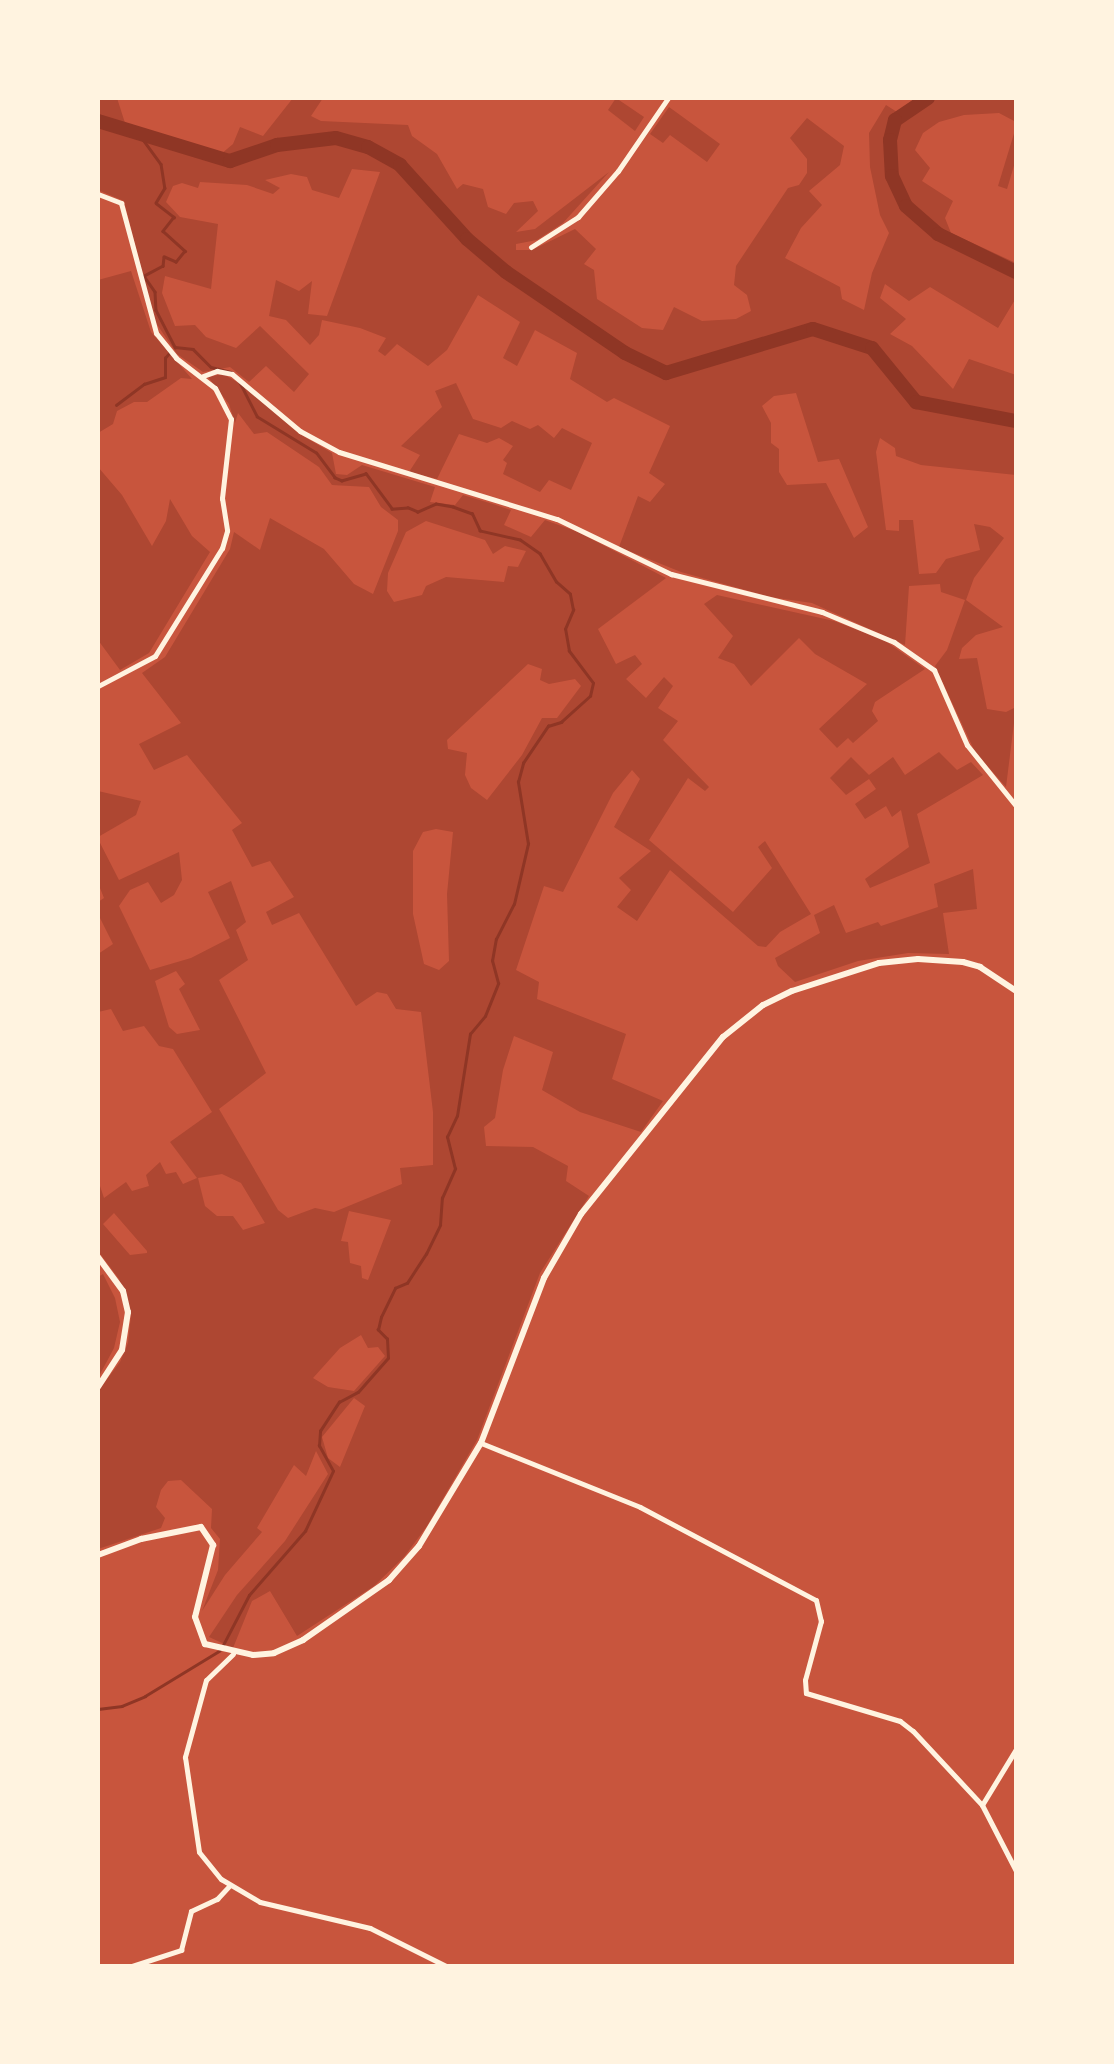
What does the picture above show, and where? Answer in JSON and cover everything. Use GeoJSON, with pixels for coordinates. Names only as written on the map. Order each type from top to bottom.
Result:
{"type":"FeatureCollection","features":[{"type":"Feature","properties":{"kind":"street"},"geometry":{"type":"LineString","coordinates":[[531,247],[578,217],[618,171],[668,98]]}},
{"type":"Feature","properties":{"kind":"street"},"geometry":{"type":"LineString","coordinates":[[98,194],[120,203],[156,333],[176,358],[204,376],[222,398],[231,419],[222,498],[227,531],[222,548],[154,656],[98,686]]}},
{"type":"Feature","properties":{"kind":"street"},"geometry":{"type":"LineString","coordinates":[[204,376],[217,371],[232,374],[300,431],[338,452],[556,519],[671,574],[811,609],[894,642],[934,670],[966,745],[1016,806]]}},
{"type":"Feature","properties":{"kind":"street"},"geometry":{"type":"LineString","coordinates":[[98,1555],[183,1528],[206,1530],[213,1555],[195,1617],[205,1644],[216,1650],[253,1656],[288,1648],[389,1580],[419,1546],[482,1443],[544,1278],[581,1214],[700,1065],[742,1021],[792,991],[866,967],[918,958],[980,967],[1016,991]]}},
{"type":"Feature","properties":{"kind":"street"},"geometry":{"type":"LineString","coordinates":[[98,1257],[123,1291],[128,1312],[122,1350],[98,1388]]}},
{"type":"Feature","properties":{"kind":"street"},"geometry":{"type":"LineString","coordinates":[[482,1443],[640,1506],[816,1600],[821,1621],[804,1685],[806,1693],[900,1722],[924,1740],[982,1806],[1016,1870]]}},
{"type":"Feature","properties":{"kind":"street"},"geometry":{"type":"LineString","coordinates":[[229,1653],[206,1680],[186,1757],[195,1799],[196,1846],[230,1884],[279,1908],[370,1928],[446,1966]]}},
{"type":"Feature","properties":{"kind":"street"},"geometry":{"type":"LineString","coordinates":[[982,1806],[1016,1748]]}},
{"type":"Feature","properties":{"kind":"street"},"geometry":{"type":"LineString","coordinates":[[132,1966],[181,1950],[191,1910],[218,1899],[230,1884]]}},
{"type":"Feature","properties":{"kind":"shaded area"},"geometry":{"type":"Polygon","coordinates":[[[98,98],[117,98],[125,123],[134,128],[221,154],[233,144],[240,127],[263,136],[293,98],[323,98],[311,116],[321,121],[408,125],[412,136],[437,154],[457,189],[463,184],[483,189],[488,207],[506,214],[514,203],[533,201],[538,211],[516,232],[535,229],[609,172],[563,223],[537,240],[516,244],[516,250],[532,250],[575,229],[596,249],[584,264],[594,270],[597,299],[642,328],[663,330],[674,307],[702,321],[736,319],[751,311],[747,295],[734,285],[736,266],[788,188],[799,185],[807,173],[807,159],[790,138],[807,118],[844,146],[840,165],[809,191],[822,205],[801,228],[785,258],[840,287],[842,299],[864,310],[872,273],[889,233],[880,215],[870,167],[869,133],[886,105],[897,112],[916,98],[1016,98],[1016,122],[999,113],[964,115],[939,122],[923,133],[915,150],[930,168],[922,181],[953,201],[945,218],[951,233],[1016,263],[1016,298],[998,328],[930,287],[909,301],[885,284],[880,298],[906,319],[890,334],[912,346],[953,389],[969,359],[1016,375],[1016,475],[921,465],[896,456],[895,448],[880,438],[876,452],[886,530],[899,531],[899,520],[913,520],[919,574],[936,573],[946,559],[980,550],[974,524],[990,527],[1004,538],[974,578],[966,600],[1003,627],[976,635],[962,648],[959,659],[977,658],[987,709],[1006,712],[1016,707],[1006,787],[975,752],[935,666],[947,650],[965,600],[941,592],[940,584],[909,586],[905,645],[812,603],[770,597],[681,572],[619,547],[638,496],[650,502],[665,484],[649,473],[670,426],[614,398],[607,402],[570,379],[577,353],[535,330],[517,366],[503,358],[520,322],[478,295],[447,350],[428,366],[397,344],[385,356],[378,351],[386,338],[360,328],[322,320],[319,335],[310,345],[286,320],[269,316],[276,280],[299,291],[312,281],[308,314],[327,316],[380,172],[352,169],[339,198],[312,190],[307,177],[291,174],[265,180],[280,188],[273,194],[247,185],[200,182],[198,188],[182,183],[173,186],[166,202],[180,217],[218,224],[211,289],[165,276],[162,293],[175,326],[195,325],[206,337],[236,348],[260,326],[309,374],[294,392],[266,366],[249,382],[230,367],[203,372],[177,354],[154,320],[124,201],[98,190],[98,98]],[[796,393],[774,396],[762,406],[771,423],[771,443],[779,449],[779,472],[787,485],[826,483],[854,538],[868,527],[839,459],[818,462],[796,393]]]}},
{"type":"Feature","properties":{"kind":"shaded area"},"geometry":{"type":"Polygon","coordinates":[[[616,98],[644,117],[635,131],[608,110],[616,98]]]}},
{"type":"Feature","properties":{"kind":"shaded area"},"geometry":{"type":"Polygon","coordinates":[[[669,107],[720,144],[707,162],[670,135],[663,143],[650,134],[669,107]]]}},
{"type":"Feature","properties":{"kind":"shaded area"},"geometry":{"type":"Polygon","coordinates":[[[1016,127],[1016,159],[1007,189],[998,186],[1016,127]]]}},
{"type":"Feature","properties":{"kind":"shaded area"},"geometry":{"type":"Polygon","coordinates":[[[131,271],[151,332],[192,379],[181,378],[147,402],[134,402],[117,411],[113,424],[98,433],[98,280],[131,271]]]}},
{"type":"Feature","properties":{"kind":"shaded area"},"geometry":{"type":"Polygon","coordinates":[[[223,374],[246,387],[298,433],[332,453],[336,474],[347,475],[362,465],[435,487],[430,502],[455,505],[463,495],[493,504],[511,510],[504,525],[531,537],[545,520],[578,532],[666,578],[598,629],[616,664],[635,655],[642,664],[626,679],[646,698],[664,677],[673,686],[658,708],[678,721],[663,740],[709,787],[705,791],[688,778],[649,840],[733,912],[772,868],[758,847],[765,841],[811,914],[780,932],[766,947],[758,946],[670,870],[637,921],[617,907],[631,890],[619,878],[651,851],[614,827],[640,779],[632,770],[613,793],[563,892],[544,886],[516,970],[539,982],[537,999],[626,1034],[612,1079],[663,1101],[641,1132],[580,1112],[542,1090],[553,1052],[514,1036],[503,1070],[495,1118],[484,1127],[486,1146],[533,1147],[568,1166],[566,1181],[589,1196],[540,1273],[477,1440],[427,1526],[404,1557],[374,1586],[297,1636],[270,1591],[252,1601],[233,1648],[209,1637],[237,1595],[285,1541],[328,1474],[316,1451],[306,1476],[294,1465],[257,1528],[262,1532],[225,1575],[202,1611],[218,1570],[220,1539],[211,1528],[212,1509],[181,1480],[168,1481],[161,1490],[156,1507],[165,1518],[161,1528],[98,1549],[98,1391],[120,1362],[128,1343],[131,1315],[119,1279],[98,1251],[98,1180],[104,1198],[126,1182],[132,1191],[149,1186],[146,1175],[160,1162],[166,1174],[176,1172],[183,1184],[197,1178],[170,1142],[212,1112],[173,1049],[159,1046],[144,1026],[123,1031],[111,1009],[98,1012],[98,954],[113,944],[98,914],[98,902],[104,898],[98,883],[98,839],[119,880],[179,852],[182,880],[174,895],[161,903],[148,882],[130,890],[119,906],[150,970],[191,958],[230,938],[208,892],[231,881],[246,922],[236,930],[248,960],[219,980],[266,1073],[219,1109],[278,1210],[288,1218],[315,1208],[334,1212],[402,1184],[400,1168],[433,1165],[433,1112],[421,1012],[396,1009],[387,994],[377,992],[356,1006],[299,913],[272,925],[266,912],[294,897],[270,861],[252,867],[232,830],[242,823],[187,755],[154,770],[139,744],[181,723],[142,673],[165,657],[230,549],[234,532],[260,550],[270,518],[324,549],[354,584],[373,594],[398,531],[398,520],[381,507],[369,487],[332,485],[319,467],[267,432],[254,434],[238,413],[235,423],[229,404],[208,377],[223,374]],[[426,521],[406,532],[388,573],[387,591],[394,602],[422,595],[426,586],[446,577],[504,582],[508,566],[518,567],[526,551],[505,546],[493,554],[485,540],[426,521]],[[528,664],[447,740],[448,749],[467,753],[465,775],[471,788],[487,800],[522,755],[542,718],[557,718],[581,686],[575,679],[549,684],[540,680],[542,669],[528,664]],[[423,832],[413,851],[413,914],[424,964],[439,970],[449,961],[447,894],[453,832],[423,832]],[[176,971],[155,981],[169,1027],[177,1034],[200,1030],[179,989],[185,984],[176,971]],[[222,1174],[198,1178],[205,1206],[217,1216],[233,1216],[243,1230],[265,1223],[241,1183],[222,1174]],[[349,1211],[341,1241],[348,1242],[350,1263],[361,1266],[362,1278],[368,1280],[391,1220],[349,1211]],[[114,1213],[103,1224],[130,1255],[147,1251],[114,1213]],[[361,1335],[340,1348],[313,1378],[328,1387],[354,1391],[385,1356],[378,1347],[368,1348],[361,1335]],[[354,1398],[322,1437],[328,1458],[340,1467],[365,1406],[354,1398]]]}},
{"type":"Feature","properties":{"kind":"shaded area"},"geometry":{"type":"Polygon","coordinates":[[[456,383],[473,419],[501,428],[512,421],[530,429],[538,425],[554,438],[562,428],[592,443],[571,490],[549,480],[540,492],[503,474],[507,463],[503,460],[513,446],[499,438],[487,443],[459,434],[437,479],[409,472],[420,455],[401,446],[442,407],[435,391],[456,383]]]}},
{"type":"Feature","properties":{"kind":"shaded area"},"geometry":{"type":"Polygon","coordinates":[[[98,467],[122,495],[152,546],[166,521],[170,499],[192,536],[210,552],[149,653],[120,670],[98,640],[98,467]]]}},
{"type":"Feature","properties":{"kind":"shaded area"},"geometry":{"type":"Polygon","coordinates":[[[717,595],[834,621],[884,640],[925,669],[875,702],[872,711],[878,721],[853,743],[848,738],[837,748],[819,729],[867,684],[815,654],[799,638],[751,686],[734,664],[718,658],[733,636],[704,604],[717,595]]]}},
{"type":"Feature","properties":{"kind":"shaded area"},"geometry":{"type":"Polygon","coordinates":[[[939,752],[957,770],[971,762],[983,775],[917,814],[930,863],[870,888],[865,879],[909,847],[901,810],[892,817],[886,806],[865,819],[855,804],[876,789],[869,779],[846,795],[830,778],[851,757],[869,775],[893,757],[905,775],[939,752]]]}},
{"type":"Feature","properties":{"kind":"shaded area"},"geometry":{"type":"Polygon","coordinates":[[[98,791],[141,801],[136,815],[98,837],[98,791]]]}},
{"type":"Feature","properties":{"kind":"shaded area"},"geometry":{"type":"Polygon","coordinates":[[[973,869],[977,909],[943,913],[949,954],[908,953],[858,961],[795,982],[778,966],[775,958],[820,933],[814,915],[834,905],[846,933],[878,922],[881,926],[938,907],[934,884],[973,869]]]}},
{"type":"Feature","properties":{"kind":"shaded area"},"geometry":{"type":"Polygon","coordinates":[[[103,1274],[115,1298],[120,1322],[114,1348],[98,1378],[98,1277],[103,1274]]]}},
{"type":"Feature","properties":{"kind":"waterway"},"geometry":{"type":"LineString","coordinates":[[928,98],[895,120],[890,140],[892,176],[906,206],[938,234],[1016,272]]}},
{"type":"Feature","properties":{"kind":"waterway"},"geometry":{"type":"LineString","coordinates":[[98,121],[230,161],[277,145],[336,138],[368,147],[400,165],[467,239],[506,272],[625,353],[666,373],[813,329],[872,348],[916,402],[1016,421]]}},
{"type":"Feature","properties":{"kind":"waterway"},"geometry":{"type":"LineString","coordinates":[[139,134],[161,164],[165,188],[156,203],[174,217],[163,231],[185,251],[176,262],[164,257],[163,266],[144,276],[155,292],[156,310],[175,347],[193,349],[211,367],[231,372]]}},
{"type":"Feature","properties":{"kind":"waterway"},"geometry":{"type":"LineString","coordinates":[[116,405],[144,384],[165,377],[165,358],[170,352]]}},
{"type":"Feature","properties":{"kind":"waterway"},"geometry":{"type":"LineString","coordinates":[[223,1645],[249,1595],[305,1531],[333,1471],[319,1446],[320,1431],[339,1402],[358,1392],[388,1358],[387,1339],[378,1330],[381,1317],[395,1288],[407,1283],[440,1225],[442,1198],[455,1169],[447,1137],[457,1116],[470,1034],[485,1016],[498,983],[492,961],[496,939],[514,904],[528,844],[518,782],[523,763],[548,726],[561,722],[590,696],[593,683],[569,651],[565,629],[573,610],[570,594],[556,582],[540,554],[520,540],[480,531],[472,514],[453,507],[436,504],[418,512],[392,509],[366,474],[342,481],[335,478],[316,453],[257,417],[239,382]]}},
{"type":"Feature","properties":{"kind":"waterway"},"geometry":{"type":"LineString","coordinates":[[98,1709],[122,1706],[145,1696],[219,1651]]}}]}
